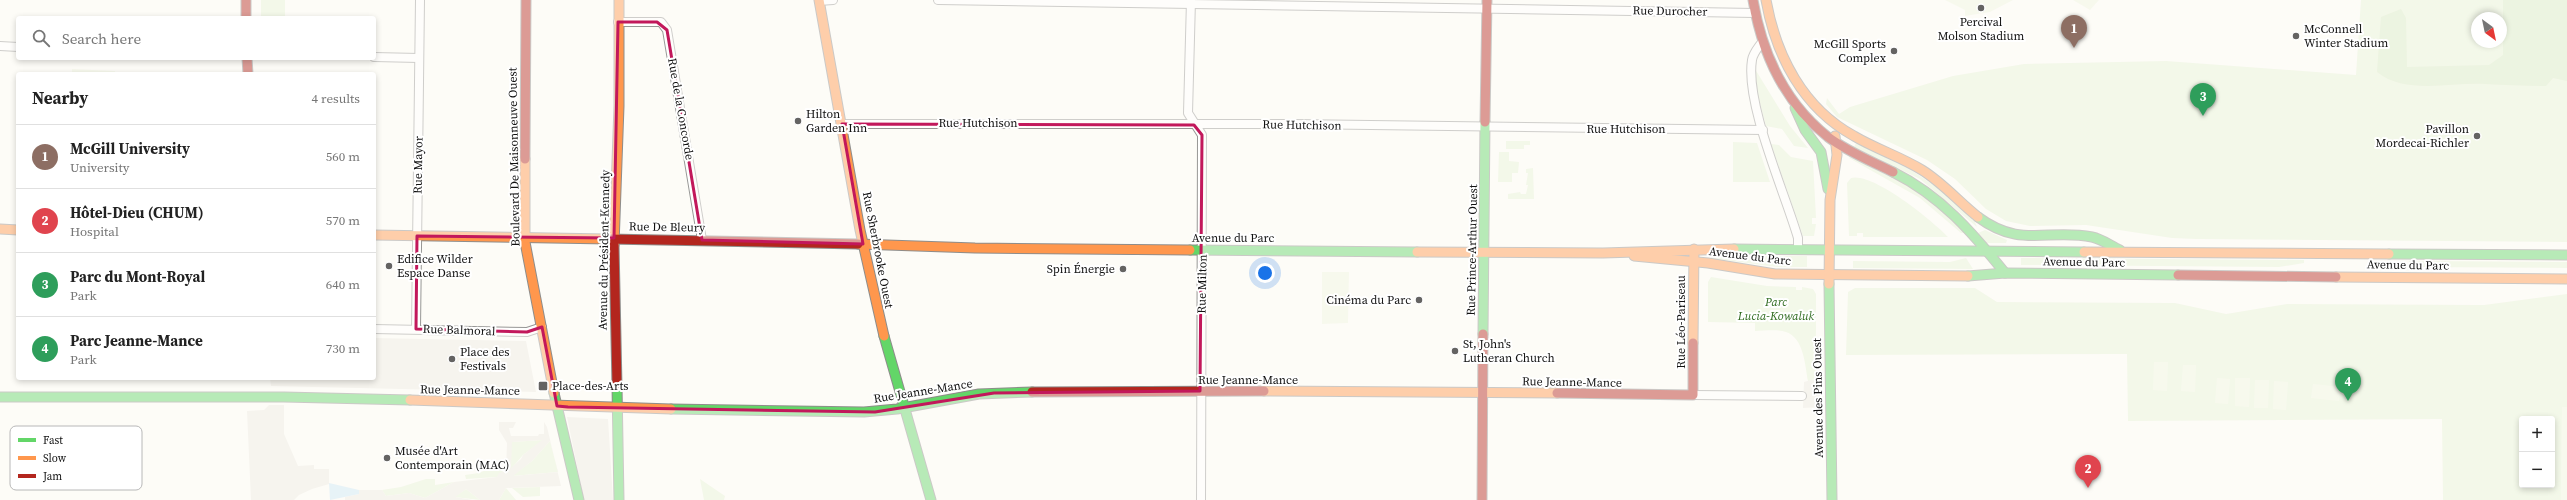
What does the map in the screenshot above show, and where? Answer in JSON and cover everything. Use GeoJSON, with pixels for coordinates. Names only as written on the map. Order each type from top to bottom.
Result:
{"type":"FeatureCollection","features":[{"type":"Feature","properties":{"kind":"main road"},"geometry":{"type":"LineString","coordinates":[[246,0],[246,16]]}},
{"type":"Feature","properties":{"kind":"main road","name":"Boulevard De Maisonneuve Ouest"},"geometry":{"type":"LineString","coordinates":[[526,0],[525,237],[557,406],[580,500]]}},
{"type":"Feature","properties":{"kind":"main road","name":"Avenue du Président-Kennedy"},"geometry":{"type":"LineString","coordinates":[[619,0],[619,106],[614,238],[616,408],[619,500]]}},
{"type":"Feature","properties":{"kind":"main road","name":"Avenue des Pins Ouest"},"geometry":{"type":"LineString","coordinates":[[1753,0],[1762,42],[1773,68],[1789,94],[1806,115],[1836,142],[1901,175],[1930,193],[1953,213],[2005,273]]}},
{"type":"Feature","properties":{"kind":"main road"},"geometry":{"type":"LineString","coordinates":[[1766,0],[1772,32],[1786,66],[1806,94],[1833,123],[1852,135],[1930,175],[1994,228],[2018,236],[2092,237],[2123,251]]}},
{"type":"Feature","properties":{"kind":"main road","name":"Rue Sherbrooke Ouest"},"geometry":{"type":"LineString","coordinates":[[819,1],[863,244],[884,336],[931,500]]}},
{"type":"Feature","properties":{"kind":"main road","name":"Rue Prince-Arthur Ouest"},"geometry":{"type":"LineString","coordinates":[[1482,500],[1483,251],[1487,4]]}},
{"type":"Feature","properties":{"kind":"main road"},"geometry":{"type":"LineString","coordinates":[[247,60],[248,72]]}},
{"type":"Feature","properties":{"kind":"main road","name":"Avenue des Pins Ouest"},"geometry":{"type":"LineString","coordinates":[[1789,94],[1805,130],[1821,152],[1830,200]]}},
{"type":"Feature","properties":{"kind":"main road","name":"Avenue des Pins Ouest"},"geometry":{"type":"LineString","coordinates":[[1832,500],[1829,275],[1830,200],[1837,154],[1833,123]]}},
{"type":"Feature","properties":{"kind":"main road"},"geometry":{"type":"LineString","coordinates":[[0,229],[16,230]]}},
{"type":"Feature","properties":{"kind":"main road","name":"Rue De Bleury"},"geometry":{"type":"LineString","coordinates":[[376,235],[614,238],[863,244]]}},
{"type":"Feature","properties":{"kind":"main road","name":"Avenue du Parc"},"geometry":{"type":"LineString","coordinates":[[863,244],[925,248],[1603,253],[1694,249],[1830,249],[2567,255]]}},
{"type":"Feature","properties":{"kind":"main road","name":"Rue Léo-Pariseau"},"geometry":{"type":"LineString","coordinates":[[1693,395],[1694,249]]}},
{"type":"Feature","properties":{"kind":"main road","name":"Avenue du Parc"},"geometry":{"type":"LineString","coordinates":[[1603,253],[1694,262],[1775,274],[1988,276],[2005,273],[2567,279]]}},
{"type":"Feature","properties":{"kind":"main road","name":"Rue Jeanne-Mance"},"geometry":{"type":"LineString","coordinates":[[0,397],[386,400],[616,408],[864,412],[904,407],[958,396],[994,393],[1200,391],[1693,395]]}},
{"type":"Feature","properties":{"kind":"street","name":"Rue Mayor"},"geometry":{"type":"LineString","coordinates":[[416,329],[420,0]]}},
{"type":"Feature","properties":{"kind":"street"},"geometry":{"type":"LineString","coordinates":[[819,1],[833,0]]}},
{"type":"Feature","properties":{"kind":"street","name":"Rue Durocher"},"geometry":{"type":"LineString","coordinates":[[938,0],[1487,4],[1755,13]]}},
{"type":"Feature","properties":{"kind":"street","name":"Rue Milton"},"geometry":{"type":"LineString","coordinates":[[1190,1],[1188,113],[1194,125],[1202,135],[1200,391],[1201,500]]}},
{"type":"Feature","properties":{"kind":"street","name":"Rue de la Concorde"},"geometry":{"type":"LineString","coordinates":[[618,22],[661,22],[667,30],[702,240]]}},
{"type":"Feature","properties":{"kind":"street"},"geometry":{"type":"LineString","coordinates":[[1762,42],[1752,58],[1751,77],[1763,130],[1797,234],[1798,249]]}},
{"type":"Feature","properties":{"kind":"street"},"geometry":{"type":"LineString","coordinates":[[0,46],[16,47]]}},
{"type":"Feature","properties":{"kind":"street"},"geometry":{"type":"LineString","coordinates":[[376,57],[419,58]]}},
{"type":"Feature","properties":{"kind":"street","name":"Rue Hutchison"},"geometry":{"type":"LineString","coordinates":[[842,124],[1194,125],[1763,130]]}},
{"type":"Feature","properties":{"kind":"street","name":"Rue Balmoral"},"geometry":{"type":"LineString","coordinates":[[376,329],[527,332],[542,327]]}},
{"type":"Feature","properties":{"kind":"street","name":"Rue Jeanne-Mance"},"geometry":{"type":"LineString","coordinates":[[1693,395],[1802,396]]}},
{"type":"Feature","properties":{"kind":"highlighted area"},"geometry":{"type":"Polygon","coordinates":[[[618,22],[657,22],[667,30],[702,240],[863,244],[842,124],[1194,125],[1202,135],[1200,391],[994,393],[875,412],[568,407],[557,406],[542,327],[527,332],[416,329],[417,236],[614,238],[618,22]]]}},
{"type":"Feature","properties":{"kind":"green space"},"geometry":{"type":"Polygon","coordinates":[[[261,0],[285,0],[285,16],[261,16],[261,0]]]}},
{"type":"Feature","properties":{"kind":"green space","name":"Percival Molson Stadium"},"geometry":{"type":"Polygon","coordinates":[[[1945,0],[2013,0],[1990,12],[1965,16],[1965,10],[1945,0]]]}},
{"type":"Feature","properties":{"kind":"green space"},"geometry":{"type":"Polygon","coordinates":[[[2073,0],[2099,0],[2090,10],[2073,0]]]}},
{"type":"Feature","properties":{"kind":"green space"},"geometry":{"type":"Polygon","coordinates":[[[2361,0],[2567,0],[2567,242],[2196,239],[2172,238],[2086,225],[2030,226],[2006,221],[1986,209],[1955,179],[1927,160],[1837,117],[1826,104],[1827,98],[1839,114],[1850,107],[1953,76],[2024,64],[2166,61],[2356,75],[2361,0]]]}},
{"type":"Feature","properties":{"kind":"green space"},"geometry":{"type":"Polygon","coordinates":[[[2503,0],[2567,0],[2567,81],[2553,78],[2546,86],[2472,84],[2429,86],[2401,83],[2388,79],[2377,72],[2381,17],[2401,9],[2406,18],[2407,67],[2489,65],[2503,55],[2503,48],[2507,48],[2507,12],[2503,12],[2503,0]]]}},
{"type":"Feature","properties":{"kind":"green space"},"geometry":{"type":"Polygon","coordinates":[[[72,69],[115,71],[115,72],[72,72],[72,69]]]}},
{"type":"Feature","properties":{"kind":"green space"},"geometry":{"type":"Polygon","coordinates":[[[1755,69],[1790,126],[1808,148],[1794,146],[1782,129],[1766,126],[1757,92],[1755,69]]]}},
{"type":"Feature","properties":{"kind":"green space"},"geometry":{"type":"Polygon","coordinates":[[[1506,141],[1530,141],[1530,145],[1524,145],[1524,149],[1506,149],[1506,141]]]}},
{"type":"Feature","properties":{"kind":"green space"},"geometry":{"type":"Polygon","coordinates":[[[1733,142],[1757,143],[1770,182],[1733,182],[1733,142]]]}},
{"type":"Feature","properties":{"kind":"green space"},"geometry":{"type":"Polygon","coordinates":[[[1856,143],[1911,170],[1941,190],[1975,222],[1977,227],[1920,179],[1854,147],[1856,143]]]}},
{"type":"Feature","properties":{"kind":"green space"},"geometry":{"type":"Polygon","coordinates":[[[1771,144],[1779,145],[1791,157],[1813,161],[1816,218],[1812,218],[1812,224],[1816,224],[1814,236],[1803,236],[1771,144]]]}},
{"type":"Feature","properties":{"kind":"green space"},"geometry":{"type":"Polygon","coordinates":[[[1499,152],[1509,152],[1509,161],[1519,162],[1518,173],[1512,173],[1512,182],[1498,182],[1499,152]]]}},
{"type":"Feature","properties":{"kind":"green space"},"geometry":{"type":"Polygon","coordinates":[[[1850,157],[1903,183],[1937,206],[1965,233],[1961,233],[1920,198],[1849,158],[1850,157]]]}},
{"type":"Feature","properties":{"kind":"green space"},"geometry":{"type":"Polygon","coordinates":[[[1533,168],[1534,199],[1508,199],[1508,194],[1520,192],[1521,194],[1526,194],[1528,173],[1526,173],[1526,169],[1533,168]]]}},
{"type":"Feature","properties":{"kind":"green space"},"geometry":{"type":"Polygon","coordinates":[[[1851,178],[1861,178],[1873,182],[1902,199],[1930,220],[1948,237],[1863,237],[1863,233],[1857,233],[1857,236],[1849,236],[1847,183],[1851,178]]]}},
{"type":"Feature","properties":{"kind":"green space"},"geometry":{"type":"Polygon","coordinates":[[[1985,230],[2007,240],[2006,243],[1987,243],[1978,233],[1985,230]]]}},
{"type":"Feature","properties":{"kind":"green space"},"geometry":{"type":"Polygon","coordinates":[[[1711,256],[1807,256],[1807,267],[1777,267],[1711,258],[1711,256]]]}},
{"type":"Feature","properties":{"kind":"green space"},"geometry":{"type":"Polygon","coordinates":[[[1966,258],[1973,269],[1853,268],[1853,261],[1950,262],[1966,258]]]}},
{"type":"Feature","properties":{"kind":"green space"},"geometry":{"type":"Polygon","coordinates":[[[2021,258],[2304,260],[2304,263],[2279,267],[2021,265],[2021,258]]]}},
{"type":"Feature","properties":{"kind":"green space"},"geometry":{"type":"Polygon","coordinates":[[[2409,261],[2567,262],[2567,268],[2409,267],[2409,261]]]}},
{"type":"Feature","properties":{"kind":"green space"},"geometry":{"type":"Polygon","coordinates":[[[1322,272],[1349,272],[1348,323],[1322,324],[1322,272]]]}},
{"type":"Feature","properties":{"kind":"green space","name":"Parc Lucia-Kowaluk"},"geometry":{"type":"Polygon","coordinates":[[[1711,277],[1767,286],[1796,287],[1796,290],[1802,290],[1802,287],[1813,289],[1816,294],[1816,380],[1808,381],[1803,353],[1797,340],[1792,335],[1786,332],[1771,330],[1755,331],[1755,323],[1708,322],[1708,282],[1711,277]]]}},
{"type":"Feature","properties":{"kind":"green space"},"geometry":{"type":"Polygon","coordinates":[[[1855,288],[1975,288],[1997,302],[2175,303],[2226,314],[2287,304],[2484,305],[2567,294],[2567,500],[2443,500],[2442,419],[2128,421],[2127,354],[1846,355],[1848,292],[1855,288]]]}},
{"type":"Feature","properties":{"kind":"green space"},"geometry":{"type":"Polygon","coordinates":[[[2154,362],[2168,362],[2167,391],[2153,390],[2154,362]]]}},
{"type":"Feature","properties":{"kind":"green space"},"geometry":{"type":"Polygon","coordinates":[[[2183,365],[2196,365],[2195,392],[2181,391],[2183,365]]]}},
{"type":"Feature","properties":{"kind":"green space"},"geometry":{"type":"Polygon","coordinates":[[[2217,378],[2230,379],[2228,404],[2215,403],[2217,378]]]}},
{"type":"Feature","properties":{"kind":"green space"},"geometry":{"type":"Polygon","coordinates":[[[2235,378],[2250,378],[2249,407],[2235,406],[2235,378]]]}},
{"type":"Feature","properties":{"kind":"green space"},"geometry":{"type":"Polygon","coordinates":[[[2255,380],[2269,380],[2268,408],[2254,408],[2255,380]]]}},
{"type":"Feature","properties":{"kind":"green space"},"geometry":{"type":"Polygon","coordinates":[[[2274,381],[2288,382],[2286,410],[2273,409],[2274,381]]]}},
{"type":"Feature","properties":{"kind":"green space"},"geometry":{"type":"Polygon","coordinates":[[[2313,384],[2341,387],[2339,401],[2311,398],[2313,384]]]}},
{"type":"Feature","properties":{"kind":"green space"},"geometry":{"type":"Polygon","coordinates":[[[2562,407],[2567,407],[2567,500],[2561,500],[2562,407]]]}},
{"type":"Feature","properties":{"kind":"green space"},"geometry":{"type":"Polygon","coordinates":[[[543,440],[523,455],[511,469],[511,442],[543,440]]]}},
{"type":"Feature","properties":{"kind":"green space"},"geometry":{"type":"Polygon","coordinates":[[[550,441],[558,472],[512,476],[532,461],[550,441]]]}},
{"type":"Feature","properties":{"kind":"green space"},"geometry":{"type":"Polygon","coordinates":[[[497,465],[503,472],[497,477],[466,479],[465,475],[479,473],[497,465]]]}},
{"type":"Feature","properties":{"kind":"green space"},"geometry":{"type":"Polygon","coordinates":[[[426,479],[435,479],[435,485],[454,482],[425,498],[409,493],[386,496],[382,490],[401,487],[426,479]]]}},
{"type":"Feature","properties":{"kind":"green space"},"geometry":{"type":"Polygon","coordinates":[[[700,479],[725,496],[724,500],[704,500],[700,479]]]}},
{"type":"Feature","properties":{"kind":"green space"},"geometry":{"type":"Polygon","coordinates":[[[540,487],[540,496],[523,497],[512,488],[540,487]]]}},
{"type":"Feature","properties":{"kind":"green space"},"geometry":{"type":"Polygon","coordinates":[[[506,488],[516,500],[499,500],[506,488]]]}},
{"type":"Feature","properties":{"kind":"green space"},"geometry":{"type":"Polygon","coordinates":[[[466,489],[480,500],[454,497],[466,489]]]}},
{"type":"Feature","properties":{"kind":"shaded area","name":"Place des Festivals"},"geometry":{"type":"Polygon","coordinates":[[[376,338],[526,341],[536,392],[271,386],[270,380],[376,380],[376,338]]]}},
{"type":"Feature","properties":{"kind":"shaded area"},"geometry":{"type":"Polygon","coordinates":[[[1811,380],[1820,381],[1821,407],[1803,408],[1804,382],[1811,380]]]}},
{"type":"Feature","properties":{"kind":"shaded area"},"geometry":{"type":"Polygon","coordinates":[[[269,405],[284,405],[284,434],[298,466],[314,465],[314,469],[329,469],[329,484],[312,489],[299,495],[294,500],[251,500],[247,411],[264,410],[269,405]]]}},
{"type":"Feature","properties":{"kind":"shaded area"},"geometry":{"type":"Polygon","coordinates":[[[567,417],[608,419],[613,500],[584,500],[567,417]]]}},
{"type":"Feature","properties":{"kind":"shaded area"},"geometry":{"type":"Polygon","coordinates":[[[499,422],[516,422],[513,428],[509,428],[511,436],[538,436],[539,434],[544,434],[544,422],[547,427],[554,456],[550,441],[532,461],[513,476],[558,472],[561,486],[506,488],[499,500],[480,500],[466,489],[455,497],[473,500],[345,500],[345,497],[359,494],[359,490],[382,490],[386,496],[409,493],[425,498],[454,482],[497,477],[499,473],[506,471],[507,443],[499,430],[499,422]],[[542,440],[512,442],[511,468],[521,459],[523,455],[542,440]]]}},
{"type":"Feature","properties":{"kind":"water"},"geometry":{"type":"Polygon","coordinates":[[[329,483],[359,490],[359,494],[330,500],[329,483]]]}},
{"type":"Feature","properties":{"kind":"traffic: fast"},"geometry":{"type":"LineString","coordinates":[[1795,108],[1805,130],[1821,152],[1828,189]]}},
{"type":"Feature","properties":{"kind":"traffic: fast"},"geometry":{"type":"LineString","coordinates":[[1483,334],[1485,122]]}},
{"type":"Feature","properties":{"kind":"traffic: fast"},"geometry":{"type":"LineString","coordinates":[[1893,172],[1926,192],[1955,216],[1968,229],[2005,273]]}},
{"type":"Feature","properties":{"kind":"traffic: fast"},"geometry":{"type":"LineString","coordinates":[[1978,217],[1993,227],[2008,232],[2034,236],[2076,235],[2092,237],[2120,250]]}},
{"type":"Feature","properties":{"kind":"traffic: fast"},"geometry":{"type":"LineString","coordinates":[[1734,249],[2084,252]]}},
{"type":"Feature","properties":{"kind":"traffic: fast"},"geometry":{"type":"LineString","coordinates":[[1190,250],[1417,252]]}},
{"type":"Feature","properties":{"kind":"traffic: fast"},"geometry":{"type":"LineString","coordinates":[[2389,254],[2567,255]]}},
{"type":"Feature","properties":{"kind":"traffic: fast"},"geometry":{"type":"LineString","coordinates":[[1968,276],[2005,273],[2178,275]]}},
{"type":"Feature","properties":{"kind":"traffic: fast"},"geometry":{"type":"LineString","coordinates":[[1829,284],[1832,500]]}},
{"type":"Feature","properties":{"kind":"traffic: fast"},"geometry":{"type":"LineString","coordinates":[[884,336],[931,500]]}},
{"type":"Feature","properties":{"kind":"traffic: fast"},"geometry":{"type":"LineString","coordinates":[[617,386],[619,500]]}},
{"type":"Feature","properties":{"kind":"traffic: fast"},"geometry":{"type":"LineString","coordinates":[[671,409],[864,412],[897,409],[979,394],[1032,392]]}},
{"type":"Feature","properties":{"kind":"traffic: fast"},"geometry":{"type":"LineString","coordinates":[[554,393],[579,500]]}},
{"type":"Feature","properties":{"kind":"traffic: fast"},"geometry":{"type":"LineString","coordinates":[[0,397],[284,397],[410,400]]}},
{"type":"Feature","properties":{"kind":"traffic: slow"},"geometry":{"type":"LineString","coordinates":[[614,245],[619,106],[619,0]]}},
{"type":"Feature","properties":{"kind":"traffic: slow"},"geometry":{"type":"LineString","coordinates":[[819,0],[860,230],[884,336]]}},
{"type":"Feature","properties":{"kind":"traffic: slow"},"geometry":{"type":"LineString","coordinates":[[1766,0],[1777,41],[1785,60],[1806,95],[1820,111],[1854,136],[1914,165],[1930,175],[1978,217]]}},
{"type":"Feature","properties":{"kind":"traffic: slow"},"geometry":{"type":"LineString","coordinates":[[1829,284],[1830,200],[1837,155],[1835,136]]}},
{"type":"Feature","properties":{"kind":"traffic: slow"},"geometry":{"type":"LineString","coordinates":[[525,159],[525,242],[554,393]]}},
{"type":"Feature","properties":{"kind":"traffic: slow"},"geometry":{"type":"LineString","coordinates":[[0,229],[16,230]]}},
{"type":"Feature","properties":{"kind":"traffic: slow"},"geometry":{"type":"LineString","coordinates":[[376,235],[608,239]]}},
{"type":"Feature","properties":{"kind":"traffic: slow"},"geometry":{"type":"LineString","coordinates":[[858,244],[975,248],[1190,250]]}},
{"type":"Feature","properties":{"kind":"traffic: slow"},"geometry":{"type":"LineString","coordinates":[[1693,343],[1694,249]]}},
{"type":"Feature","properties":{"kind":"traffic: slow"},"geometry":{"type":"LineString","coordinates":[[1417,252],[1603,253],[1734,249]]}},
{"type":"Feature","properties":{"kind":"traffic: slow"},"geometry":{"type":"LineString","coordinates":[[2084,252],[2389,254]]}},
{"type":"Feature","properties":{"kind":"traffic: slow"},"geometry":{"type":"LineString","coordinates":[[1634,256],[1708,263],[1775,274],[1968,276]]}},
{"type":"Feature","properties":{"kind":"traffic: slow"},"geometry":{"type":"LineString","coordinates":[[2336,277],[2567,279]]}},
{"type":"Feature","properties":{"kind":"traffic: slow"},"geometry":{"type":"LineString","coordinates":[[1264,391],[1557,393]]}},
{"type":"Feature","properties":{"kind":"traffic: slow"},"geometry":{"type":"LineString","coordinates":[[410,400],[671,409]]}},
{"type":"Feature","properties":{"kind":"traffic: jam"},"geometry":{"type":"LineString","coordinates":[[246,0],[246,16]]}},
{"type":"Feature","properties":{"kind":"traffic: jam"},"geometry":{"type":"LineString","coordinates":[[525,159],[526,0]]}},
{"type":"Feature","properties":{"kind":"traffic: jam"},"geometry":{"type":"LineString","coordinates":[[1485,122],[1487,0]]}},
{"type":"Feature","properties":{"kind":"traffic: jam"},"geometry":{"type":"LineString","coordinates":[[1753,0],[1762,39],[1769,58],[1778,76],[1799,109],[1828,137],[1852,152],[1893,172]]}},
{"type":"Feature","properties":{"kind":"traffic: jam"},"geometry":{"type":"LineString","coordinates":[[247,60],[248,72]]}},
{"type":"Feature","properties":{"kind":"traffic: jam"},"geometry":{"type":"LineString","coordinates":[[608,239],[858,244]]}},
{"type":"Feature","properties":{"kind":"traffic: jam"},"geometry":{"type":"LineString","coordinates":[[614,245],[617,386]]}},
{"type":"Feature","properties":{"kind":"traffic: jam"},"geometry":{"type":"LineString","coordinates":[[2178,275],[2336,277]]}},
{"type":"Feature","properties":{"kind":"traffic: jam"},"geometry":{"type":"LineString","coordinates":[[1482,500],[1483,334]]}},
{"type":"Feature","properties":{"kind":"traffic: jam"},"geometry":{"type":"LineString","coordinates":[[1557,393],[1693,395],[1693,343]]}},
{"type":"Feature","properties":{"kind":"traffic: jam"},"geometry":{"type":"LineString","coordinates":[[1032,392],[1264,391]]}},
{"type":"Feature","properties":{"kind":"place","name":"Percival Molson Stadium"},"geometry":{"type":"Point","coordinates":[1981,8]}},
{"type":"Feature","properties":{"kind":"place","name":"McConnell Winter Stadium"},"geometry":{"type":"Point","coordinates":[2296,36]}},
{"type":"Feature","properties":{"kind":"place","name":"McGill University"},"geometry":{"type":"Point","coordinates":[2074,48]}},
{"type":"Feature","properties":{"kind":"place","name":"McGill Sports Complex"},"geometry":{"type":"Point","coordinates":[1894,51]}},
{"type":"Feature","properties":{"kind":"place","name":"Parc du Mont-Royal"},"geometry":{"type":"Point","coordinates":[2203,116]}},
{"type":"Feature","properties":{"kind":"place","name":"Hilton Garden Inn"},"geometry":{"type":"Point","coordinates":[798,121]}},
{"type":"Feature","properties":{"kind":"place","name":"Pavillon Mordecai-Richler"},"geometry":{"type":"Point","coordinates":[2477,136]}},
{"type":"Feature","properties":{"kind":"place","name":"Edifice Wilder Espace Danse"},"geometry":{"type":"Point","coordinates":[389,266]}},
{"type":"Feature","properties":{"kind":"place","name":"Spin Énergie"},"geometry":{"type":"Point","coordinates":[1123,269]}},
{"type":"Feature","properties":{"kind":"place","name":"Cinéma du Parc"},"geometry":{"type":"Point","coordinates":[1419,300]}},
{"type":"Feature","properties":{"kind":"place","name":"St, John's Lutheran Church"},"geometry":{"type":"Point","coordinates":[1455,351]}},
{"type":"Feature","properties":{"kind":"place","name":"Place des Festivals"},"geometry":{"type":"Point","coordinates":[452,359]}},
{"type":"Feature","properties":{"kind":"place","name":"Place-des-Arts"},"geometry":{"type":"Point","coordinates":[543,386]}},
{"type":"Feature","properties":{"kind":"place","name":"Parc Jeanne-Mance"},"geometry":{"type":"Point","coordinates":[2348,401]}},
{"type":"Feature","properties":{"kind":"place","name":"Musée d'Art Contemporain (MAC)"},"geometry":{"type":"Point","coordinates":[387,458]}},
{"type":"Feature","properties":{"kind":"place","name":"Hôtel-Dieu (CHUM)"},"geometry":{"type":"Point","coordinates":[2088,488]}}]}
